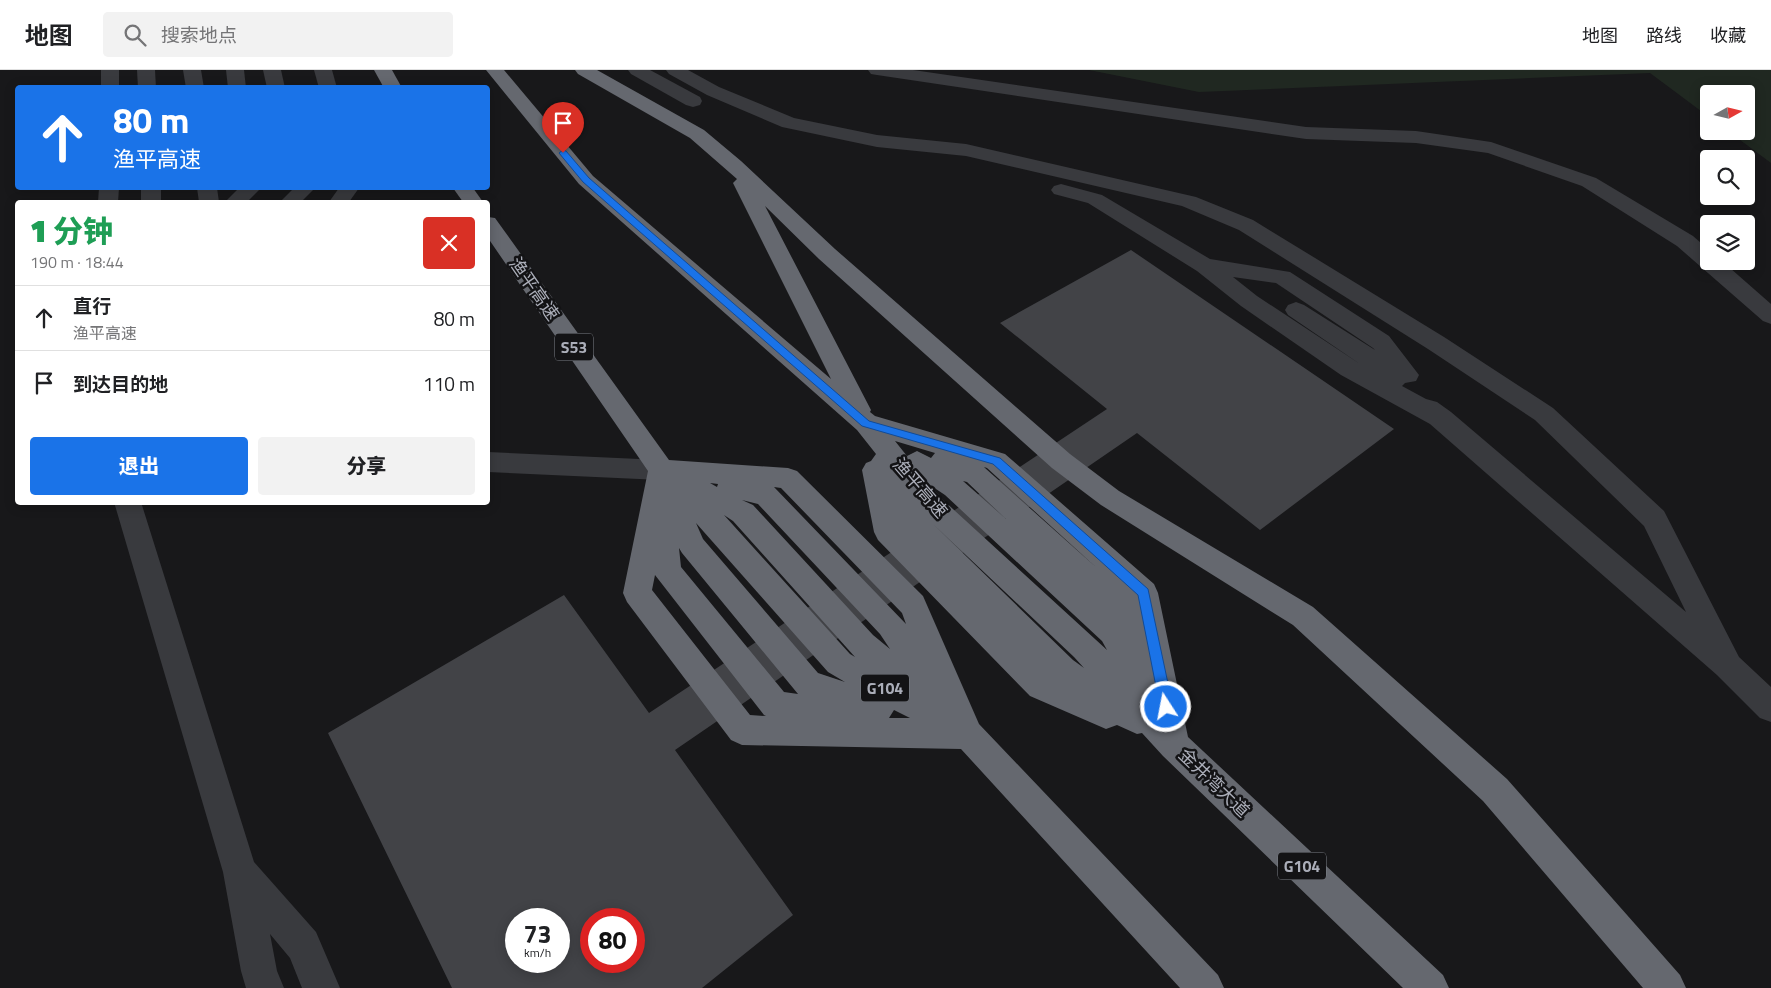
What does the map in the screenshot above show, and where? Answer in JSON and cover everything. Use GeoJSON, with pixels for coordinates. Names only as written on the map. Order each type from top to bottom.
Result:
{"type":"FeatureCollection","features":[{"type":"Feature","properties":{"kind":"highway","name":"渔平高速"},"geometry":{"type":"LineString","coordinates":[[495,70],[586,180],[866,423],[932,506],[970,523]]}},
{"type":"Feature","properties":{"kind":"highway"},"geometry":{"type":"LineString","coordinates":[[595,72],[697,134],[734,165],[827,254],[1060,460],[1110,498],[1303,616],[1495,790],[1667,988]]}},
{"type":"Feature","properties":{"kind":"highway"},"geometry":{"type":"LineString","coordinates":[[734,165],[866,423],[888,532],[970,523],[1129,615],[1174,745]]}},
{"type":"Feature","properties":{"kind":"highway","name":"渔平高速"},"geometry":{"type":"LineString","coordinates":[[490,226],[661,470],[719,528],[811,631]]}},
{"type":"Feature","properties":{"kind":"highway"},"geometry":{"type":"LineString","coordinates":[[866,423],[976,475],[970,523],[1041,686],[1174,745]]}},
{"type":"Feature","properties":{"kind":"highway"},"geometry":{"type":"LineString","coordinates":[[661,470],[788,478],[913,605],[968,734]]}},
{"type":"Feature","properties":{"kind":"highway"},"geometry":{"type":"LineString","coordinates":[[661,470],[766,495],[890,625],[968,734]]}},
{"type":"Feature","properties":{"kind":"highway"},"geometry":{"type":"LineString","coordinates":[[661,470],[743,513],[836,613],[862,644],[968,734]]}},
{"type":"Feature","properties":{"kind":"highway"},"geometry":{"type":"LineString","coordinates":[[661,470],[692,546],[808,684],[968,734]]}},
{"type":"Feature","properties":{"kind":"highway"},"geometry":{"type":"LineString","coordinates":[[661,470],[667,571],[775,705],[968,734]]}},
{"type":"Feature","properties":{"kind":"highway"},"geometry":{"type":"LineString","coordinates":[[661,470],[637,593],[742,730],[968,734]]}},
{"type":"Feature","properties":{"kind":"highway","name":"金井湾大道"},"geometry":{"type":"LineString","coordinates":[[970,523],[1174,745],[1430,988]]}},
{"type":"Feature","properties":{"kind":"highway","name":"G104"},"geometry":{"type":"LineString","coordinates":[[811,631],[839,663],[968,734],[1204,988]]}},
{"type":"Feature","properties":{"kind":"street"},"geometry":{"type":"LineString","coordinates":[[110,70],[110,85]]}},
{"type":"Feature","properties":{"kind":"street"},"geometry":{"type":"LineString","coordinates":[[146,70],[147,85]]}},
{"type":"Feature","properties":{"kind":"street"},"geometry":{"type":"LineString","coordinates":[[192,70],[194,85]]}},
{"type":"Feature","properties":{"kind":"street"},"geometry":{"type":"LineString","coordinates":[[235,70],[237,85]]}},
{"type":"Feature","properties":{"kind":"street"},"geometry":{"type":"LineString","coordinates":[[272,70],[275,85]]}},
{"type":"Feature","properties":{"kind":"street"},"geometry":{"type":"LineString","coordinates":[[323,70],[327,85]]}},
{"type":"Feature","properties":{"kind":"street"},"geometry":{"type":"LineString","coordinates":[[638,70],[691,100],[783,139],[878,159],[967,167],[1095,199],[1205,266],[1264,289],[1365,355],[1442,418],[1728,666],[1771,708]]}},
{"type":"Feature","properties":{"kind":"street"},"geometry":{"type":"LineString","coordinates":[[675,70],[713,91],[789,123],[877,141],[976,152],[1189,201],[1246,225],[1428,338],[1544,414],[1654,519],[1728,666]]}},
{"type":"Feature","properties":{"kind":"street"},"geometry":{"type":"LineString","coordinates":[[877,70],[1306,133],[1416,137],[1491,148],[1589,182],[1685,241],[1771,316]]}},
{"type":"Feature","properties":{"kind":"street"},"geometry":{"type":"LineString","coordinates":[[237,200],[249,190]]}},
{"type":"Feature","properties":{"kind":"street"},"geometry":{"type":"LineString","coordinates":[[292,200],[303,190]]}},
{"type":"Feature","properties":{"kind":"street"},"geometry":{"type":"LineString","coordinates":[[1205,266],[1236,312],[1336,381],[1442,418]]}},
{"type":"Feature","properties":{"kind":"street"},"geometry":{"type":"LineString","coordinates":[[490,462],[661,470]]}},
{"type":"Feature","properties":{"kind":"street"},"geometry":{"type":"LineString","coordinates":[[128,505],[240,872],[259,971],[265,988]]}},
{"type":"Feature","properties":{"kind":"street"},"geometry":{"type":"LineString","coordinates":[[240,872],[303,945],[320,988]]}},
{"type":"Feature","properties":{"kind":"shaded area"},"geometry":{"type":"Polygon","coordinates":[[[1089,70],[1771,70],[1771,163],[1740,140],[1755,140],[1755,85],[1700,85],[1700,110],[1650,73],[1199,92],[1089,70]]]}},
{"type":"Feature","properties":{"kind":"building"},"geometry":{"type":"Polygon","coordinates":[[[1131,250],[1394,429],[1260,530],[1137,433],[675,750],[793,915],[702,988],[452,988],[328,733],[564,595],[649,713],[1107,409],[1000,323],[1131,250]]]}},
{"type":"Feature","properties":{"kind":"route"},"geometry":{"type":"LineString","coordinates":[[563,153],[586,180],[866,423],[996,461],[1144,593],[1166,707]]}}]}
